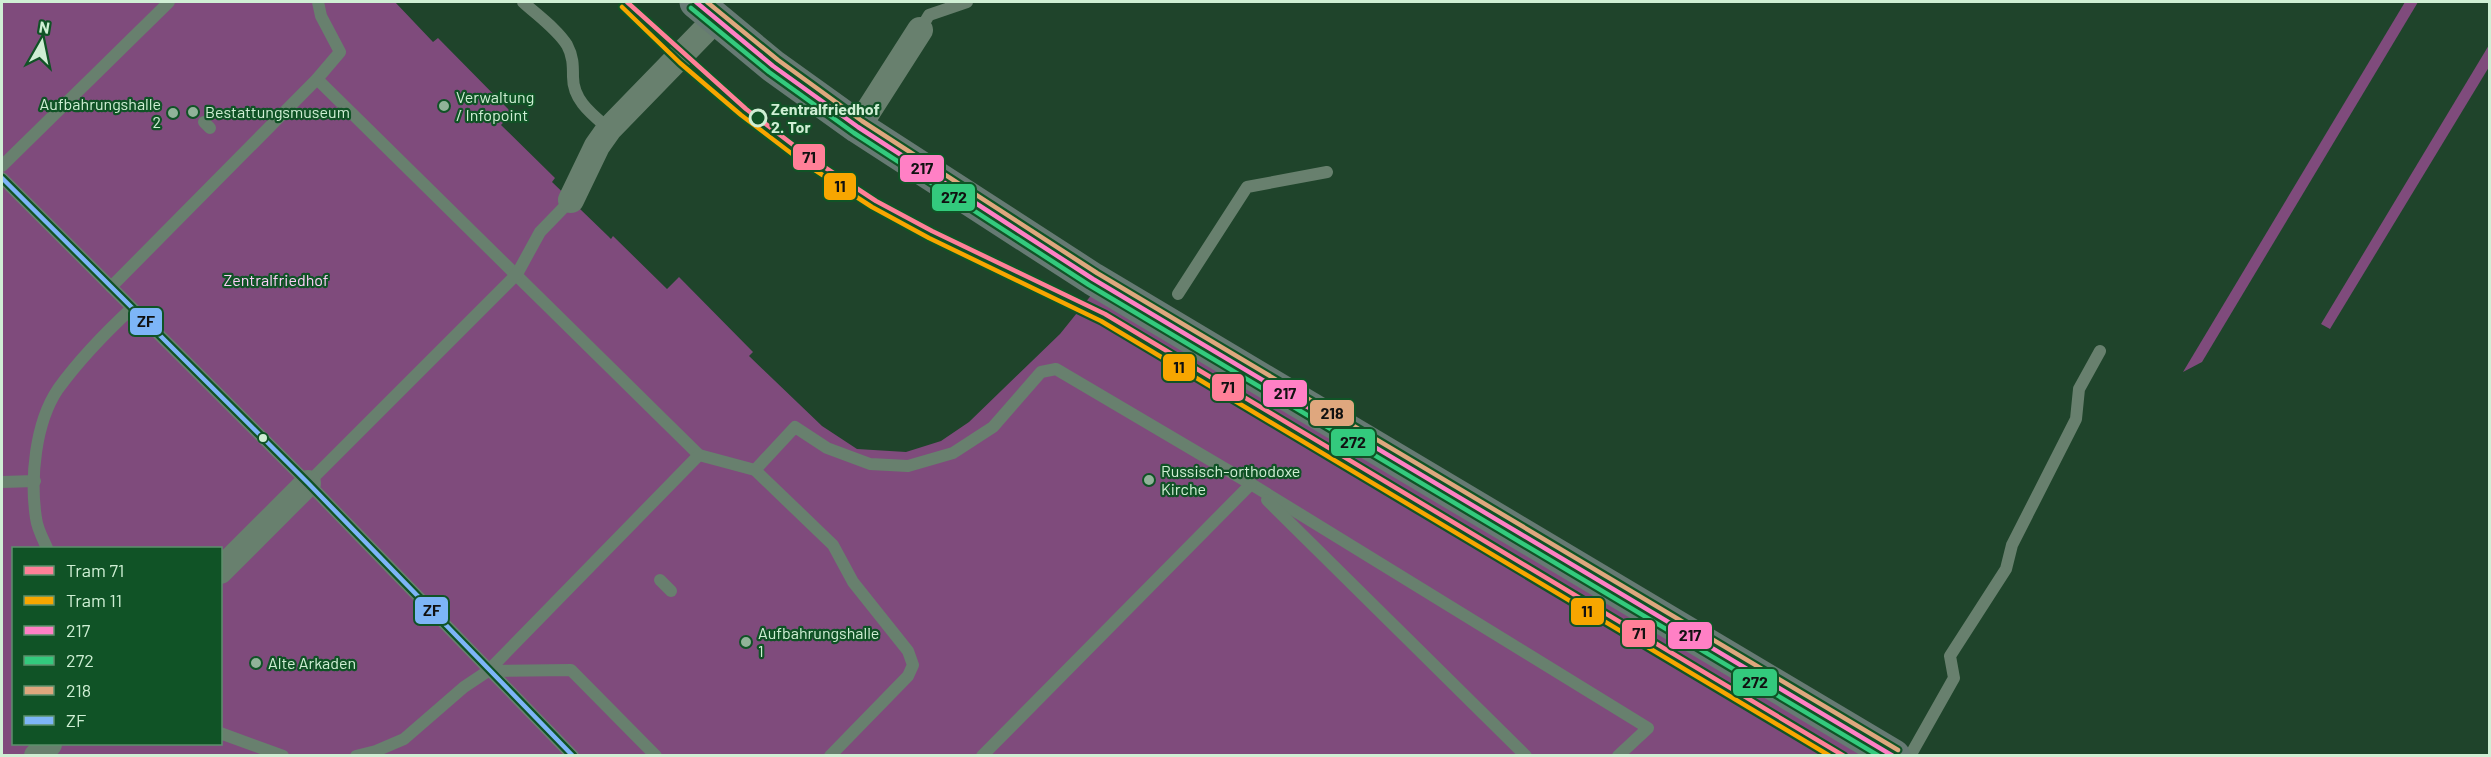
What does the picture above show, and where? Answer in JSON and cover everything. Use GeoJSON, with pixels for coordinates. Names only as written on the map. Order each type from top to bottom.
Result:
{"type":"FeatureCollection","features":[{"type":"Feature","properties":{"kind":"main road"},"geometry":{"type":"LineString","coordinates":[[706,10],[773,66],[858,127],[1093,279],[1894,756]]}},
{"type":"Feature","properties":{"kind":"street"},"geometry":{"type":"LineString","coordinates":[[571,200],[597,146],[609,129],[706,10]]}},
{"type":"Feature","properties":{"kind":"street"},"geometry":{"type":"LineString","coordinates":[[858,127],[920,30]]}},
{"type":"Feature","properties":{"kind":"street"},"geometry":{"type":"LineString","coordinates":[[222,569],[308,483]]}},
{"type":"Feature","properties":{"kind":"street"},"geometry":{"type":"LineString","coordinates":[[37,756],[48,745]]}},
{"type":"Feature","properties":{"kind":"lane"},"geometry":{"type":"LineString","coordinates":[[2,166],[169,2]]}},
{"type":"Feature","properties":{"kind":"lane"},"geometry":{"type":"LineString","coordinates":[[111,287],[317,79],[340,52],[321,16],[318,2]]}},
{"type":"Feature","properties":{"kind":"lane"},"geometry":{"type":"LineString","coordinates":[[523,2],[566,43],[574,65],[572,79],[581,104],[609,129]]}},
{"type":"Feature","properties":{"kind":"lane"},"geometry":{"type":"LineString","coordinates":[[920,30],[929,15],[967,2]]}},
{"type":"Feature","properties":{"kind":"lane"},"geometry":{"type":"LineString","coordinates":[[317,79],[699,455],[756,470],[833,545],[853,582],[909,651],[912,665],[908,676],[830,756]]}},
{"type":"Feature","properties":{"kind":"lane"},"geometry":{"type":"LineString","coordinates":[[1178,294],[1247,187],[1327,172]]}},
{"type":"Feature","properties":{"kind":"lane"},"geometry":{"type":"LineString","coordinates":[[2,178],[308,483],[573,756]]}},
{"type":"Feature","properties":{"kind":"lane"},"geometry":{"type":"LineString","coordinates":[[308,483],[517,274],[540,232],[571,200]]}},
{"type":"Feature","properties":{"kind":"lane"},"geometry":{"type":"LineString","coordinates":[[45,547],[36,520],[34,464],[40,434],[57,390],[104,335],[132,308]]}},
{"type":"Feature","properties":{"kind":"lane"},"geometry":{"type":"LineString","coordinates":[[1910,756],[1954,678],[1950,656],[2006,569],[2012,545],[2076,419],[2079,389],[2100,351]]}},
{"type":"Feature","properties":{"kind":"lane"},"geometry":{"type":"LineString","coordinates":[[756,470],[795,427],[827,448],[870,464],[908,466],[953,453],[993,427],[1041,372],[1056,369],[1251,484],[1648,728],[1618,756]]}},
{"type":"Feature","properties":{"kind":"lane"},"geometry":{"type":"LineString","coordinates":[[356,756],[376,751],[404,739],[464,687],[488,671],[699,455]]}},
{"type":"Feature","properties":{"kind":"lane"},"geometry":{"type":"LineString","coordinates":[[2,482],[35,481]]}},
{"type":"Feature","properties":{"kind":"lane"},"geometry":{"type":"LineString","coordinates":[[982,756],[1251,484]]}},
{"type":"Feature","properties":{"kind":"lane"},"geometry":{"type":"LineString","coordinates":[[1251,484],[1526,756]]}},
{"type":"Feature","properties":{"kind":"lane"},"geometry":{"type":"LineString","coordinates":[[660,580],[671,591]]}},
{"type":"Feature","properties":{"kind":"lane"},"geometry":{"type":"LineString","coordinates":[[488,671],[571,670],[656,756]]}},
{"type":"Feature","properties":{"kind":"lane"},"geometry":{"type":"LineString","coordinates":[[222,734],[283,756]]}},
{"type":"Feature","properties":{"kind":"green space","name":"Zentralfriedhof"},"geometry":{"type":"Polygon","coordinates":[[[2,2],[395,2],[433,42],[438,38],[512,113],[501,125],[555,178],[552,182],[611,239],[613,236],[667,289],[679,277],[753,352],[749,356],[822,426],[857,449],[906,452],[941,441],[969,422],[1060,334],[1093,293],[1869,755],[2,755],[2,2]]]}},
{"type":"Feature","properties":{"kind":"green space"},"geometry":{"type":"Polygon","coordinates":[[[2405,2],[2418,2],[2202,362],[2183,372],[2405,2]]]}},
{"type":"Feature","properties":{"kind":"green space"},"geometry":{"type":"Polygon","coordinates":[[[2489,45],[2489,67],[2330,329],[2321,324],[2489,45]]]}},
{"type":"Feature","properties":{"kind":"tram line","name":"71"},"geometry":{"type":"LineString","coordinates":[[627,2],[746,109],[809,157],[876,201],[932,231],[1105,314],[1844,756]]}},
{"type":"Feature","properties":{"kind":"tram line","name":"11"},"geometry":{"type":"LineString","coordinates":[[622,7],[680,63],[741,115],[804,163],[872,207],[929,238],[1101,321],[1830,756]]}},
{"type":"Feature","properties":{"kind":"transit line","name":"217"},"geometry":{"type":"LineString","coordinates":[[696,2],[773,66],[858,127],[1093,279],[1893,756]]}},
{"type":"Feature","properties":{"kind":"transit line","name":"218"},"geometry":{"type":"LineString","coordinates":[[707,2],[778,60],[862,121],[1097,273],[1898,750]]}},
{"type":"Feature","properties":{"kind":"transit line","name":"272"},"geometry":{"type":"LineString","coordinates":[[691,8],[769,72],[854,133],[1089,285],[1879,756]]}},
{"type":"Feature","properties":{"kind":"transit line","name":"ZF"},"geometry":{"type":"LineString","coordinates":[[2,178],[308,483],[573,756]]}},
{"type":"Feature","properties":{"kind":"place","name":"Verwaltung / Infopoint"},"geometry":{"type":"Point","coordinates":[444,106]}},
{"type":"Feature","properties":{"kind":"place","name":"Bestattungsmuseum"},"geometry":{"type":"Point","coordinates":[193,112]}},
{"type":"Feature","properties":{"kind":"place","name":"Aufbahrungshalle 2"},"geometry":{"type":"Point","coordinates":[173,113]}},
{"type":"Feature","properties":{"kind":"place","name":"Zentralfriedhof 2. Tor"},"geometry":{"type":"Point","coordinates":[758,118]}},
{"type":"Feature","properties":{"kind":"place","name":"Russisch-orthodoxe Kirche"},"geometry":{"type":"Point","coordinates":[1149,480]}},
{"type":"Feature","properties":{"kind":"place","name":"Aufbahrungshalle 1"},"geometry":{"type":"Point","coordinates":[746,642]}},
{"type":"Feature","properties":{"kind":"place","name":"Alte Arkaden"},"geometry":{"type":"Point","coordinates":[256,663]}}]}
